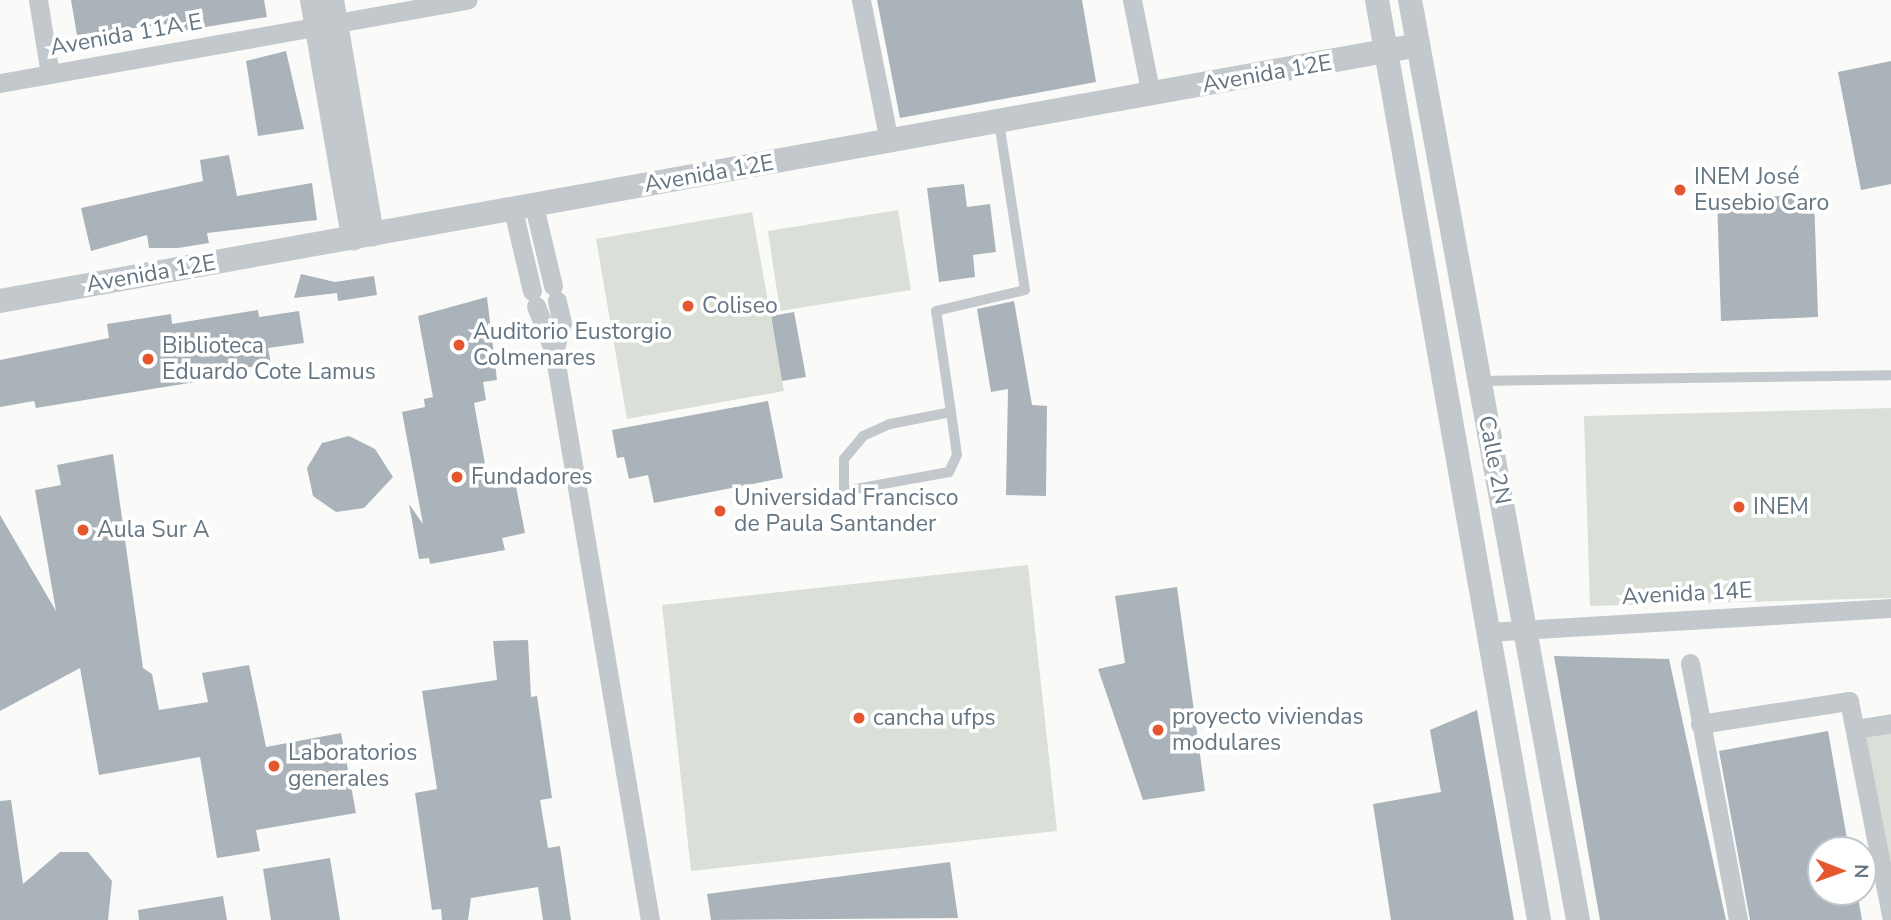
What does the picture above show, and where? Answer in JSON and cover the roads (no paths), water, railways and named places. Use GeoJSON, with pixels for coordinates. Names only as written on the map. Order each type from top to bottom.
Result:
{"type":"FeatureCollection","features":[{"type":"Feature","properties":{"kind":"street"},"geometry":{"type":"LineString","coordinates":[[38,0],[50,74]]}},
{"type":"Feature","properties":{"kind":"street"},"geometry":{"type":"LineString","coordinates":[[312,0],[328,16],[362,236]]}},
{"type":"Feature","properties":{"kind":"street","name":"Avenida 11A E"},"geometry":{"type":"LineString","coordinates":[[0,83],[328,16],[468,0]]}},
{"type":"Feature","properties":{"kind":"street"},"geometry":{"type":"LineString","coordinates":[[861,0],[889,142]]}},
{"type":"Feature","properties":{"kind":"street"},"geometry":{"type":"LineString","coordinates":[[1132,0],[1151,95]]}},
{"type":"Feature","properties":{"kind":"street","name":"Calle 2N"},"geometry":{"type":"LineString","coordinates":[[1377,0],[1539,920]]}},
{"type":"Feature","properties":{"kind":"street","name":"Calle 2N"},"geometry":{"type":"LineString","coordinates":[[1410,0],[1578,920]]}},
{"type":"Feature","properties":{"kind":"street","name":"Avenida 12E"},"geometry":{"type":"LineString","coordinates":[[0,301],[1386,53],[1418,45]]}},
{"type":"Feature","properties":{"kind":"street"},"geometry":{"type":"LineString","coordinates":[[523,208],[555,294],[562,323],[554,352]]}},
{"type":"Feature","properties":{"kind":"street"},"geometry":{"type":"LineString","coordinates":[[523,208],[534,298],[554,352],[650,920]]}},
{"type":"Feature","properties":{"kind":"street","name":"Avenida 14E"},"geometry":{"type":"LineString","coordinates":[[1487,632],[1526,627],[1891,608]]}},
{"type":"Feature","properties":{"kind":"street"},"geometry":{"type":"LineString","coordinates":[[1690,663],[1738,920]]}},
{"type":"Feature","properties":{"kind":"street"},"geometry":{"type":"LineString","coordinates":[[1700,724],[1849,701],[1891,916]]}},
{"type":"Feature","properties":{"kind":"street"},"geometry":{"type":"LineString","coordinates":[[1855,729],[1891,723]]}},
{"type":"Feature","properties":{"kind":"street"},"geometry":{"type":"LineString","coordinates":[[1521,817],[1559,810]]}},
{"type":"Feature","properties":{"kind":"lane"},"geometry":{"type":"LineString","coordinates":[[951,412],[890,424],[863,436],[844,459],[844,491],[949,472],[957,455],[951,412],[936,311],[1025,290],[999,122]]}},
{"type":"Feature","properties":{"kind":"lane"},"geometry":{"type":"LineString","coordinates":[[1479,381],[1891,375]]}},
{"type":"Feature","properties":{"kind":"place","name":"INEM José Eusebio Caro"},"geometry":{"type":"Point","coordinates":[1680,190]}},
{"type":"Feature","properties":{"kind":"place","name":"Coliseo"},"geometry":{"type":"Point","coordinates":[688,306]}},
{"type":"Feature","properties":{"kind":"place","name":"Auditorio Eustorgio Colmenares"},"geometry":{"type":"Point","coordinates":[459,345]}},
{"type":"Feature","properties":{"kind":"place","name":"Biblioteca Eduardo Cote Lamus"},"geometry":{"type":"Point","coordinates":[148,359]}},
{"type":"Feature","properties":{"kind":"place","name":"Fundadores"},"geometry":{"type":"Point","coordinates":[457,477]}},
{"type":"Feature","properties":{"kind":"place","name":"INEM"},"geometry":{"type":"Point","coordinates":[1739,507]}},
{"type":"Feature","properties":{"kind":"place","name":"Universidad Francisco de Paula Santander"},"geometry":{"type":"Point","coordinates":[720,511]}},
{"type":"Feature","properties":{"kind":"place","name":"Aula Sur A"},"geometry":{"type":"Point","coordinates":[83,530]}},
{"type":"Feature","properties":{"kind":"place","name":"cancha ufps"},"geometry":{"type":"Point","coordinates":[859,718]}},
{"type":"Feature","properties":{"kind":"place","name":"proyecto viviendas modulares"},"geometry":{"type":"Point","coordinates":[1158,730]}},
{"type":"Feature","properties":{"kind":"place","name":"Laboratorios generales"},"geometry":{"type":"Point","coordinates":[274,766]}}]}
